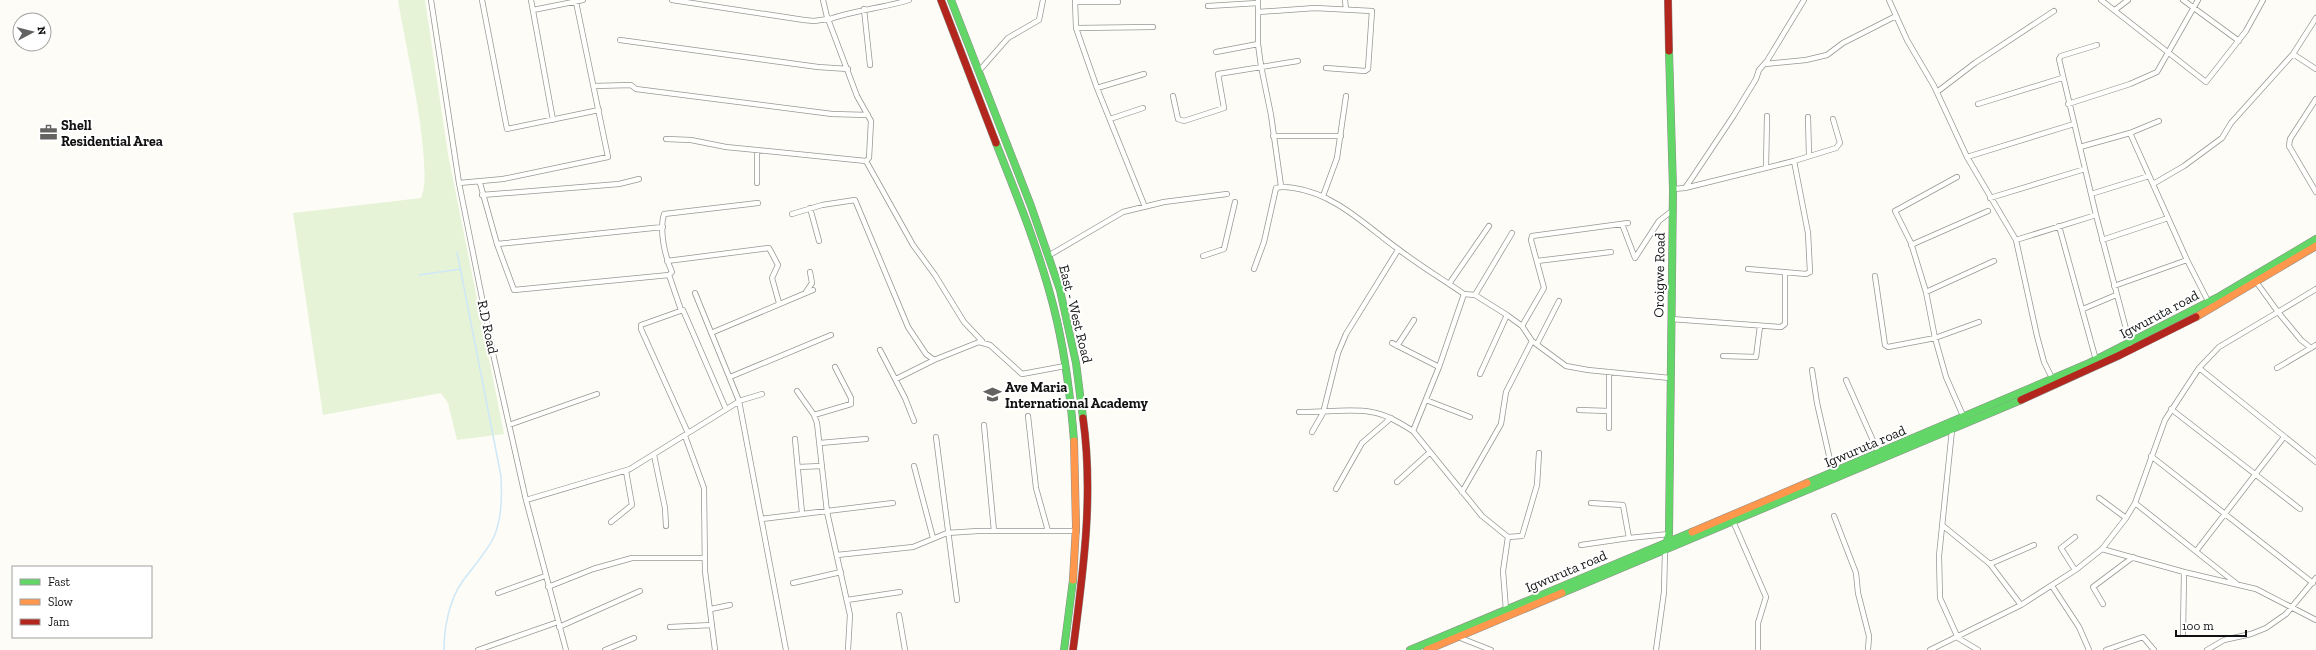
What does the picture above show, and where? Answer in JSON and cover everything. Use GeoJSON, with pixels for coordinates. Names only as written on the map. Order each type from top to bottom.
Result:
{"type":"FeatureCollection","features":[{"type":"Feature","properties":{"kind":"main road","name":"East - West Road"},"geometry":{"type":"LineString","coordinates":[[941,0],[1032,238],[1049,293],[1070,390],[1076,460],[1077,531],[1071,604],[1064,650]]}},
{"type":"Feature","properties":{"kind":"main road","name":"East - West Road"},"geometry":{"type":"LineString","coordinates":[[951,0],[979,71],[1060,290],[1081,391],[1085,429],[1088,502],[1085,559],[1073,650]]}},
{"type":"Feature","properties":{"kind":"main road","name":"Oroigwe Road"},"geometry":{"type":"LineString","coordinates":[[1665,550],[1668,538],[1673,210],[1668,0]]}},
{"type":"Feature","properties":{"kind":"main road","name":"Igwuruta road"},"geometry":{"type":"LineString","coordinates":[[1410,650],[1506,610],[1668,538],[1833,473],[1964,418],[2021,398],[2053,380],[2130,344],[2209,303],[2316,239]]}},
{"type":"Feature","properties":{"kind":"main road","name":"Igwuruta road"},"geometry":{"type":"LineString","coordinates":[[1431,649],[1952,430],[2021,398],[2136,349],[2258,283],[2316,246]]}},
{"type":"Feature","properties":{"kind":"street","name":"R.D Road"},"geometry":{"type":"LineString","coordinates":[[431,0],[459,183],[509,424],[545,576],[566,650]]}},
{"type":"Feature","properties":{"kind":"street"},"geometry":{"type":"LineString","coordinates":[[482,0],[505,126],[510,129],[599,110]]}},
{"type":"Feature","properties":{"kind":"street"},"geometry":{"type":"LineString","coordinates":[[531,0],[553,120]]}},
{"type":"Feature","properties":{"kind":"street"},"geometry":{"type":"LineString","coordinates":[[533,10],[583,0]]}},
{"type":"Feature","properties":{"kind":"street"},"geometry":{"type":"LineString","coordinates":[[672,0],[804,20],[828,19],[864,9],[909,0]]}},
{"type":"Feature","properties":{"kind":"street"},"geometry":{"type":"LineString","coordinates":[[823,0],[828,19],[857,96],[871,121],[869,158],[866,161]]}},
{"type":"Feature","properties":{"kind":"street"},"geometry":{"type":"LineString","coordinates":[[883,0],[885,6]]}},
{"type":"Feature","properties":{"kind":"street"},"geometry":{"type":"LineString","coordinates":[[979,71],[1008,38],[1039,20],[1043,0]]}},
{"type":"Feature","properties":{"kind":"street"},"geometry":{"type":"LineString","coordinates":[[1345,0],[1346,9]]}},
{"type":"Feature","properties":{"kind":"street"},"geometry":{"type":"LineString","coordinates":[[1685,188],[1734,115],[1753,84],[1759,70],[1804,0]]}},
{"type":"Feature","properties":{"kind":"street"},"geometry":{"type":"LineString","coordinates":[[1889,0],[1937,92],[1966,157],[2016,240],[2037,336],[2044,362],[2053,380]]}},
{"type":"Feature","properties":{"kind":"street"},"geometry":{"type":"LineString","coordinates":[[2101,0],[2206,82],[2239,41],[2263,0]]}},
{"type":"Feature","properties":{"kind":"street"},"geometry":{"type":"LineString","coordinates":[[2114,10],[2128,0]]}},
{"type":"Feature","properties":{"kind":"street"},"geometry":{"type":"LineString","coordinates":[[2183,0],[2239,41]]}},
{"type":"Feature","properties":{"kind":"street"},"geometry":{"type":"LineString","coordinates":[[2068,104],[2130,84],[2157,72],[2198,0]]}},
{"type":"Feature","properties":{"kind":"street"},"geometry":{"type":"LineString","coordinates":[[1118,2],[1075,1],[1076,28],[1097,88],[1145,207]]}},
{"type":"Feature","properties":{"kind":"street"},"geometry":{"type":"LineString","coordinates":[[1208,6],[1258,1],[1258,44],[1260,66],[1274,136],[1281,186]]}},
{"type":"Feature","properties":{"kind":"street"},"geometry":{"type":"LineString","coordinates":[[459,183],[480,183],[522,176],[608,156],[576,2]]}},
{"type":"Feature","properties":{"kind":"street"},"geometry":{"type":"LineString","coordinates":[[1258,12],[1302,8],[1346,9],[1373,13],[1368,69],[1365,71],[1326,68]]}},
{"type":"Feature","properties":{"kind":"street"},"geometry":{"type":"LineString","coordinates":[[864,9],[870,65]]}},
{"type":"Feature","properties":{"kind":"street"},"geometry":{"type":"LineString","coordinates":[[1937,92],[1975,63],[2054,11]]}},
{"type":"Feature","properties":{"kind":"street"},"geometry":{"type":"LineString","coordinates":[[1764,64],[1806,60],[1827,55],[1843,43],[1896,16]]}},
{"type":"Feature","properties":{"kind":"street"},"geometry":{"type":"LineString","coordinates":[[2153,184],[2184,166],[2226,134],[2231,123],[2293,54],[2316,18]]}},
{"type":"Feature","properties":{"kind":"street"},"geometry":{"type":"LineString","coordinates":[[1076,28],[1153,27]]}},
{"type":"Feature","properties":{"kind":"street"},"geometry":{"type":"LineString","coordinates":[[620,40],[818,67],[848,69]]}},
{"type":"Feature","properties":{"kind":"street"},"geometry":{"type":"LineString","coordinates":[[1216,52],[1258,44]]}},
{"type":"Feature","properties":{"kind":"street"},"geometry":{"type":"LineString","coordinates":[[2097,45],[2061,56],[2059,59],[2068,104],[2116,295],[2130,344]]}},
{"type":"Feature","properties":{"kind":"street"},"geometry":{"type":"LineString","coordinates":[[2293,54],[2316,69]]}},
{"type":"Feature","properties":{"kind":"street"},"geometry":{"type":"LineString","coordinates":[[1173,96],[1178,119],[1184,121],[1222,109],[1224,105],[1218,74],[1298,61]]}},
{"type":"Feature","properties":{"kind":"street"},"geometry":{"type":"LineString","coordinates":[[1097,88],[1144,74]]}},
{"type":"Feature","properties":{"kind":"street"},"geometry":{"type":"LineString","coordinates":[[1978,104],[2062,78]]}},
{"type":"Feature","properties":{"kind":"street"},"geometry":{"type":"LineString","coordinates":[[594,86],[630,85],[636,89],[832,114],[868,115]]}},
{"type":"Feature","properties":{"kind":"street"},"geometry":{"type":"LineString","coordinates":[[1323,196],[1331,178],[1341,136],[1346,96]]}},
{"type":"Feature","properties":{"kind":"street"},"geometry":{"type":"LineString","coordinates":[[2316,99],[2289,143],[2292,154],[2316,192]]}},
{"type":"Feature","properties":{"kind":"street"},"geometry":{"type":"LineString","coordinates":[[1110,119],[1143,108]]}},
{"type":"Feature","properties":{"kind":"street"},"geometry":{"type":"LineString","coordinates":[[1766,168],[1767,116]]}},
{"type":"Feature","properties":{"kind":"street"},"geometry":{"type":"LineString","coordinates":[[1808,117],[1809,156]]}},
{"type":"Feature","properties":{"kind":"street"},"geometry":{"type":"LineString","coordinates":[[1673,189],[1685,188],[1794,161],[1836,148],[1840,145],[1833,119]]}},
{"type":"Feature","properties":{"kind":"street"},"geometry":{"type":"LineString","coordinates":[[2080,147],[2130,133],[2159,121]]}},
{"type":"Feature","properties":{"kind":"street"},"geometry":{"type":"LineString","coordinates":[[1966,157],[2074,124]]}},
{"type":"Feature","properties":{"kind":"street"},"geometry":{"type":"LineString","coordinates":[[2130,133],[2187,260],[2209,303]]}},
{"type":"Feature","properties":{"kind":"street"},"geometry":{"type":"LineString","coordinates":[[1274,136],[1341,136]]}},
{"type":"Feature","properties":{"kind":"street"},"geometry":{"type":"LineString","coordinates":[[666,139],[691,140],[756,150],[866,161]]}},
{"type":"Feature","properties":{"kind":"street"},"geometry":{"type":"LineString","coordinates":[[756,150],[757,182]]}},
{"type":"Feature","properties":{"kind":"street"},"geometry":{"type":"LineString","coordinates":[[866,161],[913,245],[935,275],[964,322],[982,342],[990,345],[1022,374],[1065,366]]}},
{"type":"Feature","properties":{"kind":"street"},"geometry":{"type":"LineString","coordinates":[[1748,269],[1785,273],[1806,274],[1810,272],[1809,240],[1794,161]]}},
{"type":"Feature","properties":{"kind":"street"},"geometry":{"type":"LineString","coordinates":[[1990,198],[2085,169]]}},
{"type":"Feature","properties":{"kind":"street"},"geometry":{"type":"LineString","coordinates":[[2091,194],[2149,176]]}},
{"type":"Feature","properties":{"kind":"street"},"geometry":{"type":"LineString","coordinates":[[1956,177],[1896,210],[1895,213],[1911,245],[1926,292],[1935,338],[1946,377],[1964,418]]}},
{"type":"Feature","properties":{"kind":"street"},"geometry":{"type":"LineString","coordinates":[[482,195],[619,184],[639,179]]}},
{"type":"Feature","properties":{"kind":"street"},"geometry":{"type":"LineString","coordinates":[[480,183],[482,195],[497,244],[514,290],[669,275]]}},
{"type":"Feature","properties":{"kind":"street"},"geometry":{"type":"LineString","coordinates":[[1254,269],[1264,242],[1276,188],[1281,186],[1309,191],[1323,196],[1347,211],[1398,250],[1464,294],[1475,295],[1507,315],[1522,326],[1532,340],[1566,366],[1670,378]]}},
{"type":"Feature","properties":{"kind":"street"},"geometry":{"type":"LineString","coordinates":[[1048,256],[1115,215],[1164,202],[1227,194]]}},
{"type":"Feature","properties":{"kind":"street"},"geometry":{"type":"LineString","coordinates":[[792,214],[810,208],[855,200],[908,327],[920,347],[934,360]]}},
{"type":"Feature","properties":{"kind":"street"},"geometry":{"type":"LineString","coordinates":[[726,409],[684,312],[681,310],[669,275],[672,272],[667,262],[663,216],[666,212],[758,202]]}},
{"type":"Feature","properties":{"kind":"street"},"geometry":{"type":"LineString","coordinates":[[1203,256],[1224,249],[1234,202]]}},
{"type":"Feature","properties":{"kind":"street"},"geometry":{"type":"LineString","coordinates":[[810,208],[819,241]]}},
{"type":"Feature","properties":{"kind":"street"},"geometry":{"type":"LineString","coordinates":[[1622,224],[1635,258],[1659,221],[1673,210]]}},
{"type":"Feature","properties":{"kind":"street"},"geometry":{"type":"LineString","coordinates":[[1911,245],[1988,211]]}},
{"type":"Feature","properties":{"kind":"street"},"geometry":{"type":"LineString","coordinates":[[2016,240],[2096,215]]}},
{"type":"Feature","properties":{"kind":"street"},"geometry":{"type":"LineString","coordinates":[[2102,240],[2168,218]]}},
{"type":"Feature","properties":{"kind":"street"},"geometry":{"type":"LineString","coordinates":[[1522,326],[1544,288],[1531,240],[1532,236],[1628,223]]}},
{"type":"Feature","properties":{"kind":"street"},"geometry":{"type":"LineString","coordinates":[[1449,284],[1489,226]]}},
{"type":"Feature","properties":{"kind":"street"},"geometry":{"type":"LineString","coordinates":[[2060,226],[2096,360]]}},
{"type":"Feature","properties":{"kind":"street"},"geometry":{"type":"LineString","coordinates":[[497,244],[663,227]]}},
{"type":"Feature","properties":{"kind":"street"},"geometry":{"type":"LineString","coordinates":[[1475,295],[1512,233]]}},
{"type":"Feature","properties":{"kind":"street"},"geometry":{"type":"LineString","coordinates":[[667,262],[769,248],[778,265],[772,278],[779,303]]}},
{"type":"Feature","properties":{"kind":"street"},"geometry":{"type":"LineString","coordinates":[[1312,432],[1323,413],[1338,353],[1346,334],[1398,250]]}},
{"type":"Feature","properties":{"kind":"street"},"geometry":{"type":"LineString","coordinates":[[1537,261],[1611,252]]}},
{"type":"Feature","properties":{"kind":"street"},"geometry":{"type":"LineString","coordinates":[[2114,286],[2187,260]]}},
{"type":"Feature","properties":{"kind":"street"},"geometry":{"type":"LineString","coordinates":[[1926,292],[1994,261]]}},
{"type":"Feature","properties":{"kind":"street"},"geometry":{"type":"LineString","coordinates":[[806,292],[812,283],[810,272]]}},
{"type":"Feature","properties":{"kind":"street"},"geometry":{"type":"LineString","coordinates":[[1671,319],[1760,326],[1784,326],[1785,273]]}},
{"type":"Feature","properties":{"kind":"street"},"geometry":{"type":"LineString","coordinates":[[1875,276],[1886,346],[1935,338],[1979,322]]}},
{"type":"Feature","properties":{"kind":"street"},"geometry":{"type":"LineString","coordinates":[[2258,283],[2278,312],[2301,340],[2311,348]]}},
{"type":"Feature","properties":{"kind":"street"},"geometry":{"type":"LineString","coordinates":[[1931,650],[1958,638],[2021,605],[2052,586],[2102,549],[2126,518],[2134,502],[2151,456],[2171,409],[2199,368],[2219,347],[2316,289]]}},
{"type":"Feature","properties":{"kind":"street"},"geometry":{"type":"LineString","coordinates":[[711,333],[779,303],[813,290]]}},
{"type":"Feature","properties":{"kind":"street"},"geometry":{"type":"LineString","coordinates":[[695,293],[739,401],[778,601],[786,650]]}},
{"type":"Feature","properties":{"kind":"street"},"geometry":{"type":"LineString","coordinates":[[1413,431],[1439,367],[1464,294]]}},
{"type":"Feature","properties":{"kind":"street"},"geometry":{"type":"LineString","coordinates":[[2083,309],[2116,295]]}},
{"type":"Feature","properties":{"kind":"street"},"geometry":{"type":"LineString","coordinates":[[1537,344],[1559,301]]}},
{"type":"Feature","properties":{"kind":"street"},"geometry":{"type":"LineString","coordinates":[[681,310],[640,327],[686,435],[704,488],[705,558],[715,650]]}},
{"type":"Feature","properties":{"kind":"street"},"geometry":{"type":"LineString","coordinates":[[1480,374],[1507,315]]}},
{"type":"Feature","properties":{"kind":"street"},"geometry":{"type":"LineString","coordinates":[[1397,346],[1414,320]]}},
{"type":"Feature","properties":{"kind":"street"},"geometry":{"type":"LineString","coordinates":[[1723,356],[1756,357],[1760,326]]}},
{"type":"Feature","properties":{"kind":"street"},"geometry":{"type":"LineString","coordinates":[[730,377],[831,335]]}},
{"type":"Feature","properties":{"kind":"street"},"geometry":{"type":"LineString","coordinates":[[1462,492],[1501,424],[1506,392],[1532,340]]}},
{"type":"Feature","properties":{"kind":"street"},"geometry":{"type":"LineString","coordinates":[[896,379],[934,360],[982,342]]}},
{"type":"Feature","properties":{"kind":"street"},"geometry":{"type":"LineString","coordinates":[[1392,343],[1439,367]]}},
{"type":"Feature","properties":{"kind":"street"},"geometry":{"type":"LineString","coordinates":[[2277,368],[2316,344]]}},
{"type":"Feature","properties":{"kind":"street"},"geometry":{"type":"LineString","coordinates":[[880,350],[896,379],[914,421]]}},
{"type":"Feature","properties":{"kind":"street"},"geometry":{"type":"LineString","coordinates":[[814,415],[851,404],[851,398],[835,366]]}},
{"type":"Feature","properties":{"kind":"street"},"geometry":{"type":"LineString","coordinates":[[2199,368],[2316,462]]}},
{"type":"Feature","properties":{"kind":"street"},"geometry":{"type":"LineString","coordinates":[[1812,370],[1817,403],[1833,473]]}},
{"type":"Feature","properties":{"kind":"street"},"geometry":{"type":"LineString","coordinates":[[1609,372],[1609,428]]}},
{"type":"Feature","properties":{"kind":"street"},"geometry":{"type":"LineString","coordinates":[[1846,380],[1879,454]]}},
{"type":"Feature","properties":{"kind":"street"},"geometry":{"type":"LineString","coordinates":[[797,391],[814,415],[820,443],[827,512],[847,600],[850,622],[848,650]]}},
{"type":"Feature","properties":{"kind":"street"},"geometry":{"type":"LineString","coordinates":[[509,424],[597,394]]}},
{"type":"Feature","properties":{"kind":"street"},"geometry":{"type":"LineString","coordinates":[[526,500],[626,470],[686,435],[739,401],[762,394]]}},
{"type":"Feature","properties":{"kind":"street"},"geometry":{"type":"LineString","coordinates":[[1426,400],[1470,417]]}},
{"type":"Feature","properties":{"kind":"street"},"geometry":{"type":"LineString","coordinates":[[2171,409],[2300,509]]}},
{"type":"Feature","properties":{"kind":"street"},"geometry":{"type":"LineString","coordinates":[[1579,410],[1609,412]]}},
{"type":"Feature","properties":{"kind":"street"},"geometry":{"type":"LineString","coordinates":[[1299,412],[1370,412],[1391,418],[1413,431],[1486,520],[1508,537],[1522,536],[1537,485],[1538,453]]}},
{"type":"Feature","properties":{"kind":"street"},"geometry":{"type":"LineString","coordinates":[[1028,416],[1036,488],[1048,531]]}},
{"type":"Feature","properties":{"kind":"street"},"geometry":{"type":"LineString","coordinates":[[1336,489],[1362,443],[1391,418]]}},
{"type":"Feature","properties":{"kind":"street"},"geometry":{"type":"LineString","coordinates":[[984,425],[994,531]]}},
{"type":"Feature","properties":{"kind":"street"},"geometry":{"type":"LineString","coordinates":[[1952,430],[1939,563],[1940,598],[1958,638],[1978,650]]}},
{"type":"Feature","properties":{"kind":"street"},"geometry":{"type":"LineString","coordinates":[[936,437],[947,533],[957,600]]}},
{"type":"Feature","properties":{"kind":"street"},"geometry":{"type":"LineString","coordinates":[[2197,550],[2284,437]]}},
{"type":"Feature","properties":{"kind":"street"},"geometry":{"type":"LineString","coordinates":[[795,439],[802,513]]}},
{"type":"Feature","properties":{"kind":"street"},"geometry":{"type":"LineString","coordinates":[[820,443],[866,440]]}},
{"type":"Feature","properties":{"kind":"street"},"geometry":{"type":"LineString","coordinates":[[1397,482],[1430,453]]}},
{"type":"Feature","properties":{"kind":"street"},"geometry":{"type":"LineString","coordinates":[[654,454],[665,508],[666,526]]}},
{"type":"Feature","properties":{"kind":"street"},"geometry":{"type":"LineString","coordinates":[[2151,456],[2314,580],[2292,608],[2263,630],[2224,640],[2207,650]]}},
{"type":"Feature","properties":{"kind":"street"},"geometry":{"type":"LineString","coordinates":[[798,467],[822,466]]}},
{"type":"Feature","properties":{"kind":"street"},"geometry":{"type":"LineString","coordinates":[[914,466],[933,538]]}},
{"type":"Feature","properties":{"kind":"street"},"geometry":{"type":"LineString","coordinates":[[611,522],[632,505],[626,470]]}},
{"type":"Feature","properties":{"kind":"street"},"geometry":{"type":"LineString","coordinates":[[2099,498],[2126,518]]}},
{"type":"Feature","properties":{"kind":"street"},"geometry":{"type":"LineString","coordinates":[[2134,502],[2197,550],[2237,584]]}},
{"type":"Feature","properties":{"kind":"street"},"geometry":{"type":"LineString","coordinates":[[761,519],[892,503]]}},
{"type":"Feature","properties":{"kind":"street"},"geometry":{"type":"LineString","coordinates":[[1591,503],[1623,505],[1629,538]]}},
{"type":"Feature","properties":{"kind":"street"},"geometry":{"type":"LineString","coordinates":[[1834,516],[1856,572],[1858,593],[1870,636],[1868,650]]}},
{"type":"Feature","properties":{"kind":"street"},"geometry":{"type":"LineString","coordinates":[[1733,521],[1766,597],[1758,623],[1758,650]]}},
{"type":"Feature","properties":{"kind":"street"},"geometry":{"type":"LineString","coordinates":[[1942,525],[1990,564],[2021,605]]}},
{"type":"Feature","properties":{"kind":"street"},"geometry":{"type":"LineString","coordinates":[[837,555],[910,547],[947,533],[994,531],[1077,531]]}},
{"type":"Feature","properties":{"kind":"street"},"geometry":{"type":"LineString","coordinates":[[1506,610],[1503,571],[1508,537]]}},
{"type":"Feature","properties":{"kind":"street"},"geometry":{"type":"LineString","coordinates":[[2075,537],[2061,548],[2075,570]]}},
{"type":"Feature","properties":{"kind":"street"},"geometry":{"type":"LineString","coordinates":[[1581,545],[1629,538],[1668,538]]}},
{"type":"Feature","properties":{"kind":"street"},"geometry":{"type":"LineString","coordinates":[[1990,564],[2034,545]]}},
{"type":"Feature","properties":{"kind":"street"},"geometry":{"type":"LineString","coordinates":[[2102,549],[2263,592],[2316,620]]}},
{"type":"Feature","properties":{"kind":"street"},"geometry":{"type":"LineString","coordinates":[[1656,650],[1664,592],[1665,550]]}},
{"type":"Feature","properties":{"kind":"street"},"geometry":{"type":"LineString","coordinates":[[2102,604],[2093,587],[2133,557]]}},
{"type":"Feature","properties":{"kind":"street"},"geometry":{"type":"LineString","coordinates":[[548,586],[593,569],[632,558],[705,558]]}},
{"type":"Feature","properties":{"kind":"street"},"geometry":{"type":"LineString","coordinates":[[793,583],[841,572]]}},
{"type":"Feature","properties":{"kind":"street"},"geometry":{"type":"LineString","coordinates":[[2183,634],[2184,572]]}},
{"type":"Feature","properties":{"kind":"street"},"geometry":{"type":"LineString","coordinates":[[498,593],[545,576]]}},
{"type":"Feature","properties":{"kind":"street"},"geometry":{"type":"LineString","coordinates":[[2052,586],[2079,627],[2089,650]]}},
{"type":"Feature","properties":{"kind":"street"},"geometry":{"type":"LineString","coordinates":[[478,650],[558,625],[640,591]]}},
{"type":"Feature","properties":{"kind":"street"},"geometry":{"type":"LineString","coordinates":[[847,600],[900,592]]}},
{"type":"Feature","properties":{"kind":"street"},"geometry":{"type":"LineString","coordinates":[[711,609],[730,604]]}},
{"type":"Feature","properties":{"kind":"street"},"geometry":{"type":"LineString","coordinates":[[899,615],[905,650]]}},
{"type":"Feature","properties":{"kind":"street"},"geometry":{"type":"LineString","coordinates":[[670,627],[712,625]]}},
{"type":"Feature","properties":{"kind":"street"},"geometry":{"type":"LineString","coordinates":[[1458,637],[1491,650]]}},
{"type":"Feature","properties":{"kind":"street"},"geometry":{"type":"LineString","coordinates":[[2106,650],[2142,637],[2154,650]]}},
{"type":"Feature","properties":{"kind":"street"},"geometry":{"type":"LineString","coordinates":[[605,650],[634,638]]}},
{"type":"Feature","properties":{"kind":"green space"},"geometry":{"type":"Polygon","coordinates":[[[398,0],[425,0],[448,154],[504,434],[457,440],[448,403],[441,393],[323,415],[293,213],[421,198],[424,182],[424,160],[421,132],[412,72],[398,0]]]}},
{"type":"Feature","properties":{"kind":"waterway"},"geometry":{"type":"LineString","coordinates":[[444,650],[446,624],[457,589],[483,555],[494,537],[499,522],[501,499],[501,476],[457,252]]}},
{"type":"Feature","properties":{"kind":"waterway"},"geometry":{"type":"LineString","coordinates":[[419,275],[461,269]]}},
{"type":"Feature","properties":{"kind":"traffic: fast"},"geometry":{"type":"LineString","coordinates":[[951,0],[1031,206],[1060,290],[1076,363],[1083,418]]}},
{"type":"Feature","properties":{"kind":"traffic: fast"},"geometry":{"type":"LineString","coordinates":[[1666,545],[1669,534],[1673,189],[1669,51]]}},
{"type":"Feature","properties":{"kind":"traffic: fast"},"geometry":{"type":"LineString","coordinates":[[996,143],[1030,231],[1051,298],[1066,366],[1074,441]]}},
{"type":"Feature","properties":{"kind":"traffic: fast"},"geometry":{"type":"LineString","coordinates":[[1807,483],[2087,364],[2220,296],[2316,239]]}},
{"type":"Feature","properties":{"kind":"traffic: fast"},"geometry":{"type":"LineString","coordinates":[[1562,593],[2021,400]]}},
{"type":"Feature","properties":{"kind":"traffic: fast"},"geometry":{"type":"LineString","coordinates":[[1410,650],[1692,532]]}},
{"type":"Feature","properties":{"kind":"traffic: fast"},"geometry":{"type":"LineString","coordinates":[[1064,650],[1073,580]]}},
{"type":"Feature","properties":{"kind":"traffic: slow"},"geometry":{"type":"LineString","coordinates":[[2196,317],[2316,246]]}},
{"type":"Feature","properties":{"kind":"traffic: slow"},"geometry":{"type":"LineString","coordinates":[[1073,580],[1076,526],[1074,441]]}},
{"type":"Feature","properties":{"kind":"traffic: slow"},"geometry":{"type":"LineString","coordinates":[[1692,532],[1807,483]]}},
{"type":"Feature","properties":{"kind":"traffic: slow"},"geometry":{"type":"LineString","coordinates":[[1427,650],[1562,593]]}},
{"type":"Feature","properties":{"kind":"traffic: jam"},"geometry":{"type":"LineString","coordinates":[[941,0],[996,143]]}},
{"type":"Feature","properties":{"kind":"traffic: jam"},"geometry":{"type":"LineString","coordinates":[[1668,0],[1669,51]]}},
{"type":"Feature","properties":{"kind":"traffic: jam"},"geometry":{"type":"LineString","coordinates":[[2021,400],[2120,355],[2196,317]]}},
{"type":"Feature","properties":{"kind":"traffic: jam"},"geometry":{"type":"LineString","coordinates":[[1073,650],[1086,534],[1087,476],[1083,418]]}},
{"type":"Feature","properties":{"kind":"place","name":"Shell Residential Area"},"geometry":{"type":"Point","coordinates":[48,133]}},
{"type":"Feature","properties":{"kind":"place","name":"Ave Maria International Academy"},"geometry":{"type":"Point","coordinates":[992,395]}}]}
